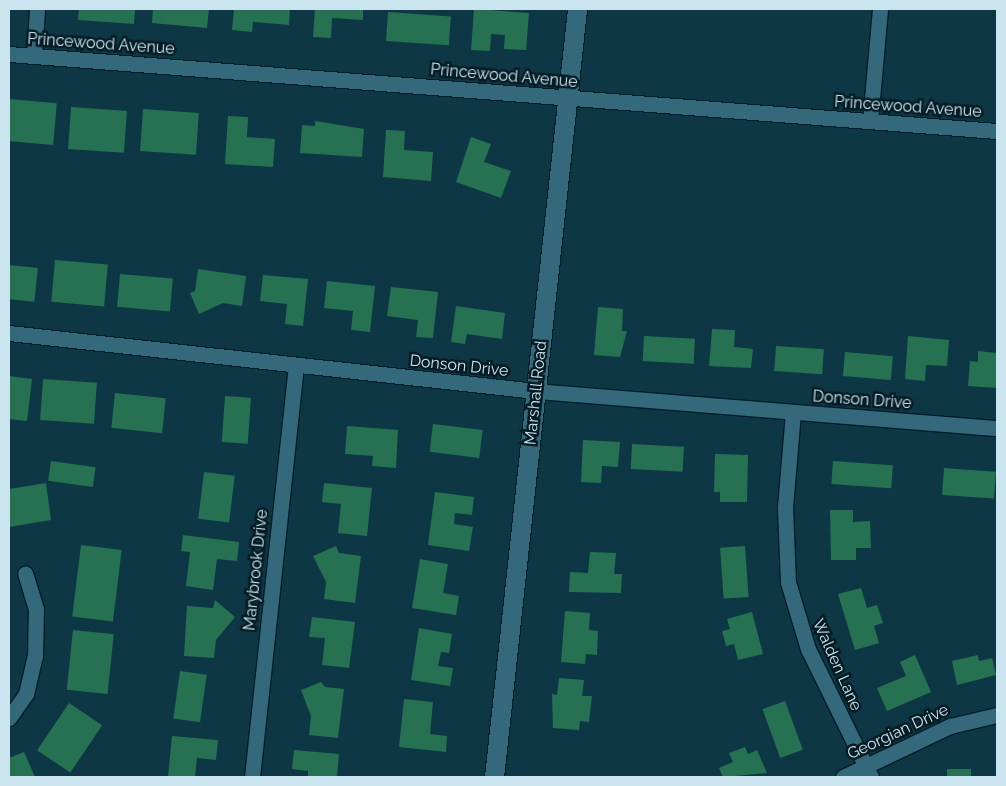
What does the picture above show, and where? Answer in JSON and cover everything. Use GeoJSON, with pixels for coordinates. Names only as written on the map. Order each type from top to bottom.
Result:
{"type":"FeatureCollection","features":[{"type":"Feature","properties":{"kind":"street"},"geometry":{"type":"LineString","coordinates":[[34,56],[37,9]]}},
{"type":"Feature","properties":{"kind":"street","name":"Marshall Road"},"geometry":{"type":"LineString","coordinates":[[494,777],[577,9]]}},
{"type":"Feature","properties":{"kind":"street"},"geometry":{"type":"LineString","coordinates":[[870,122],[880,9]]}},
{"type":"Feature","properties":{"kind":"street","name":"Princewood Avenue"},"geometry":{"type":"LineString","coordinates":[[9,54],[567,99],[997,131]]}},
{"type":"Feature","properties":{"kind":"street","name":"Donson Drive"},"geometry":{"type":"LineString","coordinates":[[9,334],[536,391],[997,428]]}},
{"type":"Feature","properties":{"kind":"street","name":"Marybrook Drive"},"geometry":{"type":"LineString","coordinates":[[252,777],[296,366]]}},
{"type":"Feature","properties":{"kind":"street","name":"Walden Lane"},"geometry":{"type":"LineString","coordinates":[[792,412],[786,508],[788,582],[808,649],[868,772]]}},
{"type":"Feature","properties":{"kind":"street"},"geometry":{"type":"LineString","coordinates":[[9,718],[26,694],[35,656],[36,609],[25,574]]}},
{"type":"Feature","properties":{"kind":"street","name":"Georgian Drive"},"geometry":{"type":"LineString","coordinates":[[843,777],[868,772],[950,726],[997,715]]}},
{"type":"Feature","properties":{"kind":"building"},"geometry":{"type":"Polygon","coordinates":[[[79,9],[135,9],[134,24],[78,20],[79,9]]]}},
{"type":"Feature","properties":{"kind":"building"},"geometry":{"type":"Polygon","coordinates":[[[153,9],[209,9],[207,28],[152,23],[153,9]]]}},
{"type":"Feature","properties":{"kind":"building"},"geometry":{"type":"Polygon","coordinates":[[[290,9],[289,25],[253,22],[252,32],[232,30],[234,10],[290,9]]]}},
{"type":"Feature","properties":{"kind":"building"},"geometry":{"type":"Polygon","coordinates":[[[315,9],[363,9],[363,20],[332,18],[331,38],[313,37],[315,9]]]}},
{"type":"Feature","properties":{"kind":"building"},"geometry":{"type":"Polygon","coordinates":[[[474,9],[529,13],[526,50],[504,49],[505,35],[491,34],[490,51],[471,50],[474,9]]]}},
{"type":"Feature","properties":{"kind":"building"},"geometry":{"type":"Polygon","coordinates":[[[388,12],[451,16],[449,45],[386,41],[388,12]]]}},
{"type":"Feature","properties":{"kind":"building"},"geometry":{"type":"Polygon","coordinates":[[[9,99],[57,103],[53,145],[9,141],[9,99]]]}},
{"type":"Feature","properties":{"kind":"building"},"geometry":{"type":"Polygon","coordinates":[[[71,107],[127,111],[124,153],[68,149],[71,107]]]}},
{"type":"Feature","properties":{"kind":"building"},"geometry":{"type":"Polygon","coordinates":[[[143,109],[199,113],[196,155],[140,151],[143,109]]]}},
{"type":"Feature","properties":{"kind":"building"},"geometry":{"type":"Polygon","coordinates":[[[228,116],[248,117],[247,137],[275,139],[273,167],[225,164],[228,116]]]}},
{"type":"Feature","properties":{"kind":"building"},"geometry":{"type":"Polygon","coordinates":[[[315,121],[364,129],[362,157],[300,153],[302,125],[315,126],[315,121]]]}},
{"type":"Feature","properties":{"kind":"building"},"geometry":{"type":"Polygon","coordinates":[[[386,130],[405,131],[404,150],[433,152],[431,181],[383,177],[386,130]]]}},
{"type":"Feature","properties":{"kind":"building"},"geometry":{"type":"Polygon","coordinates":[[[471,137],[491,144],[484,162],[511,171],[501,198],[456,182],[471,137]]]}},
{"type":"Feature","properties":{"kind":"building"},"geometry":{"type":"Polygon","coordinates":[[[55,260],[108,265],[104,306],[51,302],[55,260]]]}},
{"type":"Feature","properties":{"kind":"building"},"geometry":{"type":"Polygon","coordinates":[[[9,265],[38,268],[34,302],[9,299],[9,265]]]}},
{"type":"Feature","properties":{"kind":"building"},"geometry":{"type":"Polygon","coordinates":[[[198,269],[246,276],[242,306],[223,303],[199,314],[190,293],[195,291],[198,269]]]}},
{"type":"Feature","properties":{"kind":"building"},"geometry":{"type":"Polygon","coordinates":[[[120,274],[173,279],[170,311],[117,307],[120,274]]]}},
{"type":"Feature","properties":{"kind":"building"},"geometry":{"type":"Polygon","coordinates":[[[263,275],[308,279],[303,326],[285,324],[287,304],[260,301],[263,275]]]}},
{"type":"Feature","properties":{"kind":"building"},"geometry":{"type":"Polygon","coordinates":[[[327,281],[375,286],[370,332],[351,330],[353,311],[324,308],[327,281]]]}},
{"type":"Feature","properties":{"kind":"building"},"geometry":{"type":"Polygon","coordinates":[[[391,287],[438,292],[433,338],[416,337],[418,320],[387,316],[391,287]]]}},
{"type":"Feature","properties":{"kind":"building"},"geometry":{"type":"Polygon","coordinates":[[[456,306],[505,313],[502,339],[467,334],[465,344],[451,342],[456,306]]]}},
{"type":"Feature","properties":{"kind":"building"},"geometry":{"type":"Polygon","coordinates":[[[598,307],[623,309],[622,331],[627,331],[620,357],[594,355],[598,307]]]}},
{"type":"Feature","properties":{"kind":"building"},"geometry":{"type":"Polygon","coordinates":[[[712,329],[735,330],[734,347],[753,349],[751,368],[709,366],[712,329]]]}},
{"type":"Feature","properties":{"kind":"building"},"geometry":{"type":"Polygon","coordinates":[[[644,336],[695,339],[694,364],[643,361],[644,336]]]}},
{"type":"Feature","properties":{"kind":"building"},"geometry":{"type":"Polygon","coordinates":[[[908,336],[949,340],[947,366],[926,365],[925,381],[905,379],[908,336]]]}},
{"type":"Feature","properties":{"kind":"building"},"geometry":{"type":"Polygon","coordinates":[[[776,346],[824,349],[822,374],[774,371],[776,346]]]}},
{"type":"Feature","properties":{"kind":"building"},"geometry":{"type":"Polygon","coordinates":[[[978,351],[997,353],[997,388],[968,386],[970,361],[978,362],[978,351]]]}},
{"type":"Feature","properties":{"kind":"building"},"geometry":{"type":"Polygon","coordinates":[[[845,352],[893,356],[891,380],[843,376],[845,352]]]}},
{"type":"Feature","properties":{"kind":"building"},"geometry":{"type":"Polygon","coordinates":[[[9,376],[32,379],[27,421],[9,419],[9,376]]]}},
{"type":"Feature","properties":{"kind":"building"},"geometry":{"type":"Polygon","coordinates":[[[43,379],[97,383],[94,424],[40,420],[43,379]]]}},
{"type":"Feature","properties":{"kind":"building"},"geometry":{"type":"Polygon","coordinates":[[[115,393],[166,398],[162,433],[111,428],[115,393]]]}},
{"type":"Feature","properties":{"kind":"building"},"geometry":{"type":"Polygon","coordinates":[[[225,396],[251,398],[248,444],[222,442],[225,396]]]}},
{"type":"Feature","properties":{"kind":"building"},"geometry":{"type":"Polygon","coordinates":[[[433,424],[483,430],[479,458],[430,452],[433,424]]]}},
{"type":"Feature","properties":{"kind":"building"},"geometry":{"type":"Polygon","coordinates":[[[347,426],[398,430],[396,468],[372,466],[373,456],[345,454],[347,426]]]}},
{"type":"Feature","properties":{"kind":"building"},"geometry":{"type":"Polygon","coordinates":[[[583,440],[620,442],[618,467],[602,466],[601,483],[581,482],[583,440]]]}},
{"type":"Feature","properties":{"kind":"building"},"geometry":{"type":"Polygon","coordinates":[[[632,444],[684,447],[683,472],[631,469],[632,444]]]}},
{"type":"Feature","properties":{"kind":"building"},"geometry":{"type":"Polygon","coordinates":[[[715,454],[748,455],[747,502],[720,502],[720,492],[714,492],[715,454]]]}},
{"type":"Feature","properties":{"kind":"building"},"geometry":{"type":"Polygon","coordinates":[[[51,461],[96,467],[93,487],[48,481],[51,461]]]}},
{"type":"Feature","properties":{"kind":"building"},"geometry":{"type":"Polygon","coordinates":[[[833,461],[893,465],[891,488],[831,484],[833,461]]]}},
{"type":"Feature","properties":{"kind":"building"},"geometry":{"type":"Polygon","coordinates":[[[944,468],[996,472],[994,499],[942,495],[944,468]]]}},
{"type":"Feature","properties":{"kind":"building"},"geometry":{"type":"Polygon","coordinates":[[[204,472],[235,476],[229,522],[198,519],[204,472]]]}},
{"type":"Feature","properties":{"kind":"building"},"geometry":{"type":"Polygon","coordinates":[[[46,483],[51,520],[9,527],[9,489],[46,483]]]}},
{"type":"Feature","properties":{"kind":"building"},"geometry":{"type":"Polygon","coordinates":[[[324,483],[372,488],[367,536],[338,533],[341,504],[322,502],[324,483]]]}},
{"type":"Feature","properties":{"kind":"building"},"geometry":{"type":"Polygon","coordinates":[[[435,492],[474,497],[472,515],[455,513],[454,524],[473,527],[469,551],[428,545],[435,492]]]}},
{"type":"Feature","properties":{"kind":"building"},"geometry":{"type":"Polygon","coordinates":[[[830,510],[853,510],[853,522],[870,521],[871,548],[856,548],[856,560],[831,560],[830,510]]]}},
{"type":"Feature","properties":{"kind":"building"},"geometry":{"type":"Polygon","coordinates":[[[183,535],[239,542],[237,561],[217,559],[213,590],[186,586],[190,552],[181,551],[183,535]]]}},
{"type":"Feature","properties":{"kind":"building"},"geometry":{"type":"Polygon","coordinates":[[[81,545],[122,550],[113,621],[72,616],[81,545]]]}},
{"type":"Feature","properties":{"kind":"building"},"geometry":{"type":"Polygon","coordinates":[[[336,546],[339,553],[361,556],[355,603],[324,599],[326,582],[313,556],[336,546]]]}},
{"type":"Feature","properties":{"kind":"building"},"geometry":{"type":"Polygon","coordinates":[[[745,546],[749,597],[724,599],[720,548],[745,546]]]}},
{"type":"Feature","properties":{"kind":"building"},"geometry":{"type":"Polygon","coordinates":[[[590,552],[616,553],[614,574],[622,574],[621,593],[569,592],[570,572],[588,573],[590,552]]]}},
{"type":"Feature","properties":{"kind":"building"},"geometry":{"type":"Polygon","coordinates":[[[420,559],[448,564],[443,593],[459,596],[456,615],[412,608],[420,559]]]}},
{"type":"Feature","properties":{"kind":"building"},"geometry":{"type":"Polygon","coordinates":[[[861,588],[867,608],[877,605],[883,623],[874,626],[879,643],[855,650],[838,594],[861,588]]]}},
{"type":"Feature","properties":{"kind":"building"},"geometry":{"type":"Polygon","coordinates":[[[215,600],[235,617],[216,640],[214,658],[184,656],[187,606],[213,608],[215,600]]]}},
{"type":"Feature","properties":{"kind":"building"},"geometry":{"type":"Polygon","coordinates":[[[565,611],[590,613],[589,630],[598,631],[597,655],[586,654],[585,664],[561,662],[565,611]]]}},
{"type":"Feature","properties":{"kind":"building"},"geometry":{"type":"Polygon","coordinates":[[[752,612],[763,654],[738,660],[734,644],[726,646],[722,631],[730,629],[727,619],[752,612]]]}},
{"type":"Feature","properties":{"kind":"building"},"geometry":{"type":"Polygon","coordinates":[[[312,617],[355,622],[349,668],[322,665],[325,638],[309,637],[312,617]]]}},
{"type":"Feature","properties":{"kind":"building"},"geometry":{"type":"Polygon","coordinates":[[[419,628],[452,634],[449,653],[441,652],[438,666],[453,668],[450,686],[411,680],[419,628]]]}},
{"type":"Feature","properties":{"kind":"building"},"geometry":{"type":"Polygon","coordinates":[[[73,630],[114,634],[108,694],[67,690],[73,630]]]}},
{"type":"Feature","properties":{"kind":"building"},"geometry":{"type":"Polygon","coordinates":[[[915,655],[931,692],[887,711],[877,688],[906,676],[900,662],[915,655]]]}},
{"type":"Feature","properties":{"kind":"building"},"geometry":{"type":"Polygon","coordinates":[[[978,655],[979,661],[992,658],[996,675],[957,685],[952,661],[978,655]]]}},
{"type":"Feature","properties":{"kind":"building"},"geometry":{"type":"Polygon","coordinates":[[[180,671],[207,675],[200,722],[173,719],[180,671]]]}},
{"type":"Feature","properties":{"kind":"building"},"geometry":{"type":"Polygon","coordinates":[[[559,678],[584,680],[582,696],[592,696],[589,722],[580,721],[579,730],[553,728],[552,694],[557,695],[559,678]]]}},
{"type":"Feature","properties":{"kind":"building"},"geometry":{"type":"Polygon","coordinates":[[[321,682],[325,687],[344,689],[338,738],[309,735],[311,716],[301,690],[321,682]]]}},
{"type":"Feature","properties":{"kind":"building"},"geometry":{"type":"Polygon","coordinates":[[[404,699],[433,702],[430,734],[447,736],[446,752],[399,747],[404,699]]]}},
{"type":"Feature","properties":{"kind":"building"},"geometry":{"type":"Polygon","coordinates":[[[785,701],[803,750],[780,758],[762,709],[785,701]]]}},
{"type":"Feature","properties":{"kind":"building"},"geometry":{"type":"Polygon","coordinates":[[[69,703],[102,725],[70,773],[37,750],[69,703]]]}},
{"type":"Feature","properties":{"kind":"building"},"geometry":{"type":"Polygon","coordinates":[[[172,736],[218,740],[216,760],[197,758],[195,777],[168,777],[172,736]]]}},
{"type":"Feature","properties":{"kind":"building"},"geometry":{"type":"Polygon","coordinates":[[[745,747],[748,754],[757,750],[767,773],[723,777],[719,768],[733,762],[729,753],[745,747]]]}},
{"type":"Feature","properties":{"kind":"building"},"geometry":{"type":"Polygon","coordinates":[[[294,750],[339,754],[337,777],[308,777],[308,771],[292,769],[294,750]]]}},
{"type":"Feature","properties":{"kind":"building"},"geometry":{"type":"Polygon","coordinates":[[[24,752],[35,777],[9,777],[9,758],[24,752]]]}},
{"type":"Feature","properties":{"kind":"building"},"geometry":{"type":"Polygon","coordinates":[[[947,769],[971,769],[971,777],[947,777],[947,769]]]}}]}
